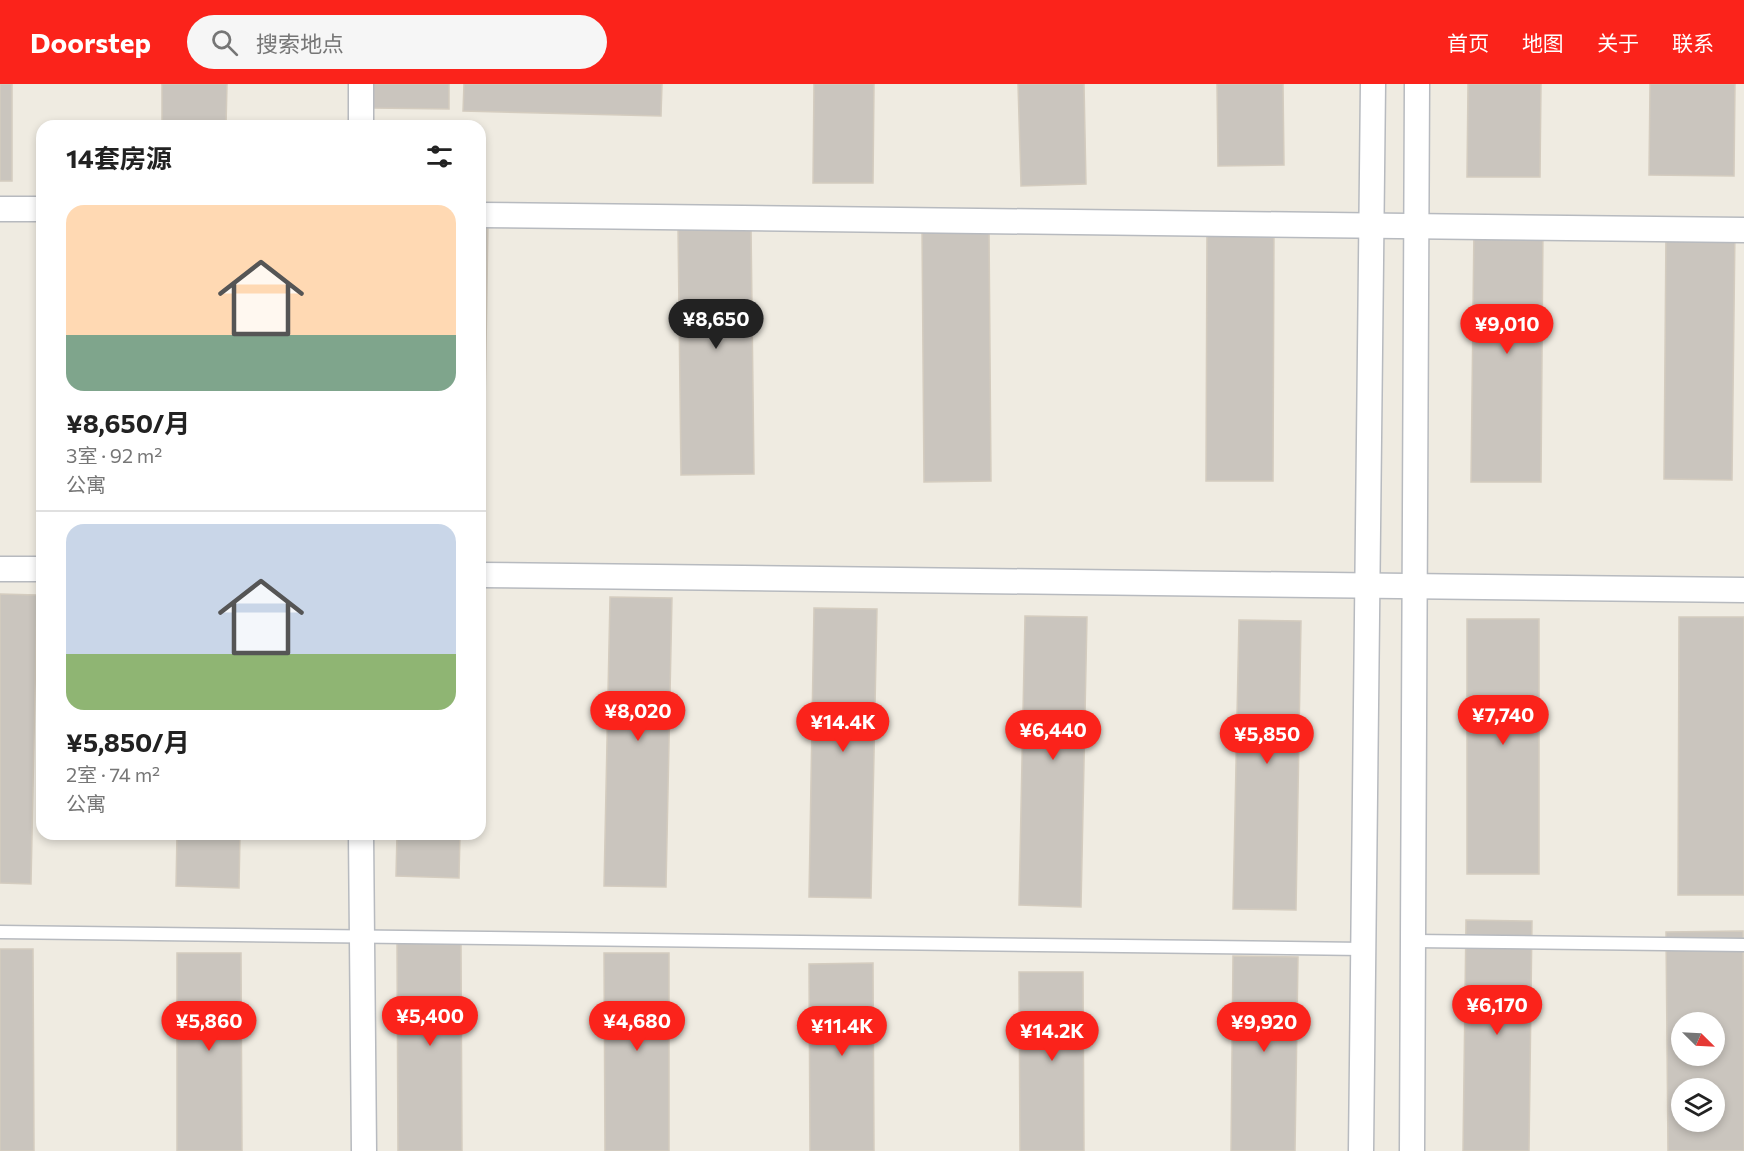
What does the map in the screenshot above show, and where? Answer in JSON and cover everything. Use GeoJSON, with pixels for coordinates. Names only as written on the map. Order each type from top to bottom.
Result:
{"type":"FeatureCollection","features":[{"type":"Feature","properties":{"kind":"street"},"geometry":{"type":"LineString","coordinates":[[361,84],[361,120]]}},
{"type":"Feature","properties":{"kind":"street"},"geometry":{"type":"LineString","coordinates":[[1361,1151],[1373,84]]}},
{"type":"Feature","properties":{"kind":"street"},"geometry":{"type":"LineString","coordinates":[[1412,1151],[1417,84]]}},
{"type":"Feature","properties":{"kind":"street"},"geometry":{"type":"LineString","coordinates":[[0,209],[36,209]]}},
{"type":"Feature","properties":{"kind":"street"},"geometry":{"type":"LineString","coordinates":[[486,215],[1744,230]]}},
{"type":"Feature","properties":{"kind":"street"},"geometry":{"type":"LineString","coordinates":[[0,569],[36,569]]}},
{"type":"Feature","properties":{"kind":"street"},"geometry":{"type":"LineString","coordinates":[[486,575],[1744,590]]}},
{"type":"Feature","properties":{"kind":"street"},"geometry":{"type":"LineString","coordinates":[[361,840],[364,1151]]}},
{"type":"Feature","properties":{"kind":"lane"},"geometry":{"type":"LineString","coordinates":[[0,932],[1363,949]]}},
{"type":"Feature","properties":{"kind":"lane"},"geometry":{"type":"LineString","coordinates":[[1414,941],[1744,945]]}},
{"type":"Feature","properties":{"kind":"building"},"geometry":{"type":"Polygon","coordinates":[[[0,84],[12,84],[12,181],[0,181],[0,84]]]}},
{"type":"Feature","properties":{"kind":"building"},"geometry":{"type":"Polygon","coordinates":[[[162,84],[227,84],[226,120],[162,120],[162,84]]]}},
{"type":"Feature","properties":{"kind":"building"},"geometry":{"type":"Polygon","coordinates":[[[373,84],[449,84],[449,109],[372,108],[373,84]]]}},
{"type":"Feature","properties":{"kind":"building"},"geometry":{"type":"Polygon","coordinates":[[[464,84],[662,84],[661,116],[463,111],[464,84]]]}},
{"type":"Feature","properties":{"kind":"building"},"geometry":{"type":"Polygon","coordinates":[[[814,84],[874,84],[873,183],[813,183],[814,84]]]}},
{"type":"Feature","properties":{"kind":"building"},"geometry":{"type":"Polygon","coordinates":[[[1018,84],[1084,84],[1086,184],[1021,186],[1018,84]]]}},
{"type":"Feature","properties":{"kind":"building"},"geometry":{"type":"Polygon","coordinates":[[[1217,84],[1283,84],[1284,165],[1218,166],[1217,84]]]}},
{"type":"Feature","properties":{"kind":"building"},"geometry":{"type":"Polygon","coordinates":[[[1468,84],[1541,84],[1540,177],[1467,177],[1468,84]]]}},
{"type":"Feature","properties":{"kind":"building"},"geometry":{"type":"Polygon","coordinates":[[[1650,84],[1735,84],[1734,176],[1649,175],[1650,84]]]}},
{"type":"Feature","properties":{"kind":"building"},"geometry":{"type":"Polygon","coordinates":[[[486,223],[488,223],[486,346],[486,223]]]}},
{"type":"Feature","properties":{"kind":"building"},"geometry":{"type":"Polygon","coordinates":[[[751,226],[754,474],[681,475],[678,227],[751,226]]]}},
{"type":"Feature","properties":{"kind":"building"},"geometry":{"type":"Polygon","coordinates":[[[1207,226],[1274,226],[1273,481],[1206,481],[1207,226]]]}},
{"type":"Feature","properties":{"kind":"building"},"geometry":{"type":"Polygon","coordinates":[[[1474,226],[1543,227],[1541,482],[1471,482],[1474,226]]]}},
{"type":"Feature","properties":{"kind":"building"},"geometry":{"type":"Polygon","coordinates":[[[989,228],[991,481],[924,482],[922,229],[989,228]]]}},
{"type":"Feature","properties":{"kind":"building"},"geometry":{"type":"Polygon","coordinates":[[[1666,229],[1735,229],[1732,480],[1664,479],[1666,229]]]}},
{"type":"Feature","properties":{"kind":"building"},"geometry":{"type":"Polygon","coordinates":[[[0,594],[36,595],[31,884],[0,883],[0,594]]]}},
{"type":"Feature","properties":{"kind":"building"},"geometry":{"type":"Polygon","coordinates":[[[610,597],[672,598],[666,887],[604,886],[610,597]]]}},
{"type":"Feature","properties":{"kind":"building"},"geometry":{"type":"Polygon","coordinates":[[[814,608],[877,609],[871,898],[809,897],[814,608]]]}},
{"type":"Feature","properties":{"kind":"building"},"geometry":{"type":"Polygon","coordinates":[[[1025,616],[1087,617],[1081,907],[1019,905],[1025,616]]]}},
{"type":"Feature","properties":{"kind":"building"},"geometry":{"type":"Polygon","coordinates":[[[1679,617],[1744,617],[1744,895],[1678,895],[1679,617]]]}},
{"type":"Feature","properties":{"kind":"building"},"geometry":{"type":"Polygon","coordinates":[[[1467,619],[1539,619],[1539,874],[1467,874],[1467,619]]]}},
{"type":"Feature","properties":{"kind":"building"},"geometry":{"type":"Polygon","coordinates":[[[1239,620],[1301,621],[1296,910],[1233,909],[1239,620]]]}},
{"type":"Feature","properties":{"kind":"building"},"geometry":{"type":"Polygon","coordinates":[[[177,840],[240,840],[239,888],[176,886],[177,840]]]}},
{"type":"Feature","properties":{"kind":"building"},"geometry":{"type":"Polygon","coordinates":[[[397,840],[460,840],[459,878],[396,876],[397,840]]]}},
{"type":"Feature","properties":{"kind":"building"},"geometry":{"type":"Polygon","coordinates":[[[1466,920],[1532,921],[1529,1151],[1463,1151],[1466,920]]]}},
{"type":"Feature","properties":{"kind":"building"},"geometry":{"type":"Polygon","coordinates":[[[1743,931],[1744,1151],[1668,1151],[1666,932],[1743,931]]]}},
{"type":"Feature","properties":{"kind":"building"},"geometry":{"type":"Polygon","coordinates":[[[397,943],[461,943],[462,1151],[398,1151],[397,943]]]}},
{"type":"Feature","properties":{"kind":"building"},"geometry":{"type":"Polygon","coordinates":[[[0,949],[33,949],[34,1151],[0,1151],[0,949]]]}},
{"type":"Feature","properties":{"kind":"building"},"geometry":{"type":"Polygon","coordinates":[[[177,953],[241,953],[242,1151],[177,1151],[177,953]]]}},
{"type":"Feature","properties":{"kind":"building"},"geometry":{"type":"Polygon","coordinates":[[[604,953],[669,953],[669,1151],[605,1151],[604,953]]]}},
{"type":"Feature","properties":{"kind":"building"},"geometry":{"type":"Polygon","coordinates":[[[1233,956],[1298,957],[1295,1151],[1231,1151],[1233,956]]]}},
{"type":"Feature","properties":{"kind":"building"},"geometry":{"type":"Polygon","coordinates":[[[873,963],[874,1151],[810,1151],[809,964],[873,963]]]}},
{"type":"Feature","properties":{"kind":"building"},"geometry":{"type":"Polygon","coordinates":[[[1019,972],[1083,972],[1084,1151],[1020,1151],[1019,972]]]}}]}
